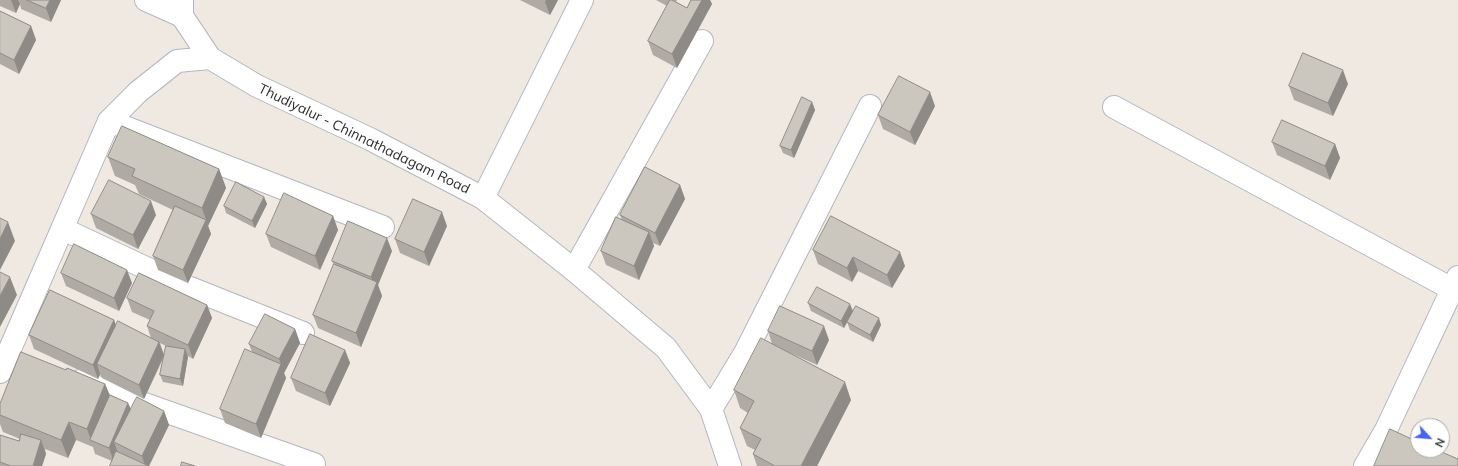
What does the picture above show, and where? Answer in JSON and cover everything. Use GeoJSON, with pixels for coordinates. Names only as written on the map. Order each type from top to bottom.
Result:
{"type":"FeatureCollection","features":[{"type":"Feature","properties":{"kind":"street"},"geometry":{"type":"LineString","coordinates":[[146,0],[182,8]]}},
{"type":"Feature","properties":{"kind":"street"},"geometry":{"type":"LineString","coordinates":[[483,198],[582,0]]}},
{"type":"Feature","properties":{"kind":"street","name":"Thudiyalur - Chinnathadagam Road"},"geometry":{"type":"LineString","coordinates":[[182,8],[210,58],[257,86],[370,139],[483,198],[574,270],[666,348],[711,409],[730,466]]}},
{"type":"Feature","properties":{"kind":"street"},"geometry":{"type":"LineString","coordinates":[[574,270],[702,41]]}},
{"type":"Feature","properties":{"kind":"street"},"geometry":{"type":"LineString","coordinates":[[29,363],[2,360],[63,229],[109,120],[138,92],[177,61],[210,58]]}},
{"type":"Feature","properties":{"kind":"street"},"geometry":{"type":"LineString","coordinates":[[711,409],[744,353],[870,106]]}},
{"type":"Feature","properties":{"kind":"street"},"geometry":{"type":"LineString","coordinates":[[1114,106],[1455,283],[1396,434],[1364,466]]}},
{"type":"Feature","properties":{"kind":"street"},"geometry":{"type":"LineString","coordinates":[[109,120],[383,226]]}},
{"type":"Feature","properties":{"kind":"street"},"geometry":{"type":"LineString","coordinates":[[63,229],[180,284],[303,333]]}},
{"type":"Feature","properties":{"kind":"street"},"geometry":{"type":"LineString","coordinates":[[59,374],[314,464]]}},
{"type":"Feature","properties":{"kind":"building"},"geometry":{"type":"Polygon","coordinates":[[[27,0],[50,0],[46,8],[27,0]]]}},
{"type":"Feature","properties":{"kind":"building"},"geometry":{"type":"Polygon","coordinates":[[[670,0],[687,8],[691,0],[702,0],[672,54],[648,41],[670,0]]]}},
{"type":"Feature","properties":{"kind":"building"},"geometry":{"type":"Polygon","coordinates":[[[0,11],[31,26],[14,60],[0,53],[0,11]]]}},
{"type":"Feature","properties":{"kind":"building"},"geometry":{"type":"Polygon","coordinates":[[[1303,53],[1343,70],[1328,103],[1289,86],[1303,53]]]}},
{"type":"Feature","properties":{"kind":"building"},"geometry":{"type":"Polygon","coordinates":[[[899,76],[930,92],[910,132],[878,115],[899,76]]]}},
{"type":"Feature","properties":{"kind":"building"},"geometry":{"type":"Polygon","coordinates":[[[802,97],[812,102],[791,150],[780,146],[802,97]]]}},
{"type":"Feature","properties":{"kind":"building"},"geometry":{"type":"Polygon","coordinates":[[[1282,120],[1335,144],[1325,166],[1272,142],[1282,120]]]}},
{"type":"Feature","properties":{"kind":"building"},"geometry":{"type":"Polygon","coordinates":[[[122,126],[219,169],[202,208],[132,176],[135,169],[108,157],[122,126]]]}},
{"type":"Feature","properties":{"kind":"building"},"geometry":{"type":"Polygon","coordinates":[[[645,167],[680,185],[655,233],[620,215],[645,167]]]}},
{"type":"Feature","properties":{"kind":"building"},"geometry":{"type":"Polygon","coordinates":[[[109,180],[151,201],[133,235],[91,214],[109,180]]]}},
{"type":"Feature","properties":{"kind":"building"},"geometry":{"type":"Polygon","coordinates":[[[236,182],[264,197],[252,221],[224,206],[236,182]]]}},
{"type":"Feature","properties":{"kind":"building"},"geometry":{"type":"Polygon","coordinates":[[[284,193],[333,216],[315,256],[266,234],[284,193]]]}},
{"type":"Feature","properties":{"kind":"building"},"geometry":{"type":"Polygon","coordinates":[[[413,199],[442,212],[424,252],[395,239],[413,199]]]}},
{"type":"Feature","properties":{"kind":"building"},"geometry":{"type":"Polygon","coordinates":[[[175,206],[206,220],[183,270],[153,256],[175,206]]]}},
{"type":"Feature","properties":{"kind":"building"},"geometry":{"type":"Polygon","coordinates":[[[831,216],[900,252],[887,275],[853,257],[847,268],[813,250],[831,216]]]}},
{"type":"Feature","properties":{"kind":"building"},"geometry":{"type":"Polygon","coordinates":[[[616,217],[649,232],[634,266],[601,251],[616,217]]]}},
{"type":"Feature","properties":{"kind":"building"},"geometry":{"type":"Polygon","coordinates":[[[0,218],[8,222],[0,239],[0,218]]]}},
{"type":"Feature","properties":{"kind":"building"},"geometry":{"type":"Polygon","coordinates":[[[348,221],[387,238],[371,277],[332,261],[348,221]]]}},
{"type":"Feature","properties":{"kind":"building"},"geometry":{"type":"Polygon","coordinates":[[[74,244],[127,270],[114,298],[61,273],[74,244]]]}},
{"type":"Feature","properties":{"kind":"building"},"geometry":{"type":"Polygon","coordinates":[[[334,264],[377,282],[356,333],[313,315],[334,264]]]}},
{"type":"Feature","properties":{"kind":"building"},"geometry":{"type":"Polygon","coordinates":[[[0,272],[10,277],[0,296],[0,272]]]}},
{"type":"Feature","properties":{"kind":"building"},"geometry":{"type":"Polygon","coordinates":[[[139,273],[207,305],[188,345],[147,326],[154,311],[127,298],[139,273]]]}},
{"type":"Feature","properties":{"kind":"building"},"geometry":{"type":"Polygon","coordinates":[[[817,287],[850,304],[841,321],[808,303],[817,287]]]}},
{"type":"Feature","properties":{"kind":"building"},"geometry":{"type":"Polygon","coordinates":[[[50,290],[114,320],[93,365],[29,335],[50,290]]]}},
{"type":"Feature","properties":{"kind":"building"},"geometry":{"type":"Polygon","coordinates":[[[780,306],[824,326],[812,351],[768,331],[780,306]]]}},
{"type":"Feature","properties":{"kind":"building"},"geometry":{"type":"Polygon","coordinates":[[[856,306],[879,318],[870,335],[847,322],[856,306]]]}},
{"type":"Feature","properties":{"kind":"building"},"geometry":{"type":"Polygon","coordinates":[[[265,314],[295,329],[279,359],[249,344],[265,314]]]}},
{"type":"Feature","properties":{"kind":"building"},"geometry":{"type":"Polygon","coordinates":[[[118,321],[159,342],[139,385],[97,364],[118,321]]]}},
{"type":"Feature","properties":{"kind":"building"},"geometry":{"type":"Polygon","coordinates":[[[310,334],[345,350],[325,393],[291,378],[310,334]]]}},
{"type":"Feature","properties":{"kind":"building"},"geometry":{"type":"Polygon","coordinates":[[[761,338],[845,382],[801,466],[775,466],[753,454],[761,439],[740,428],[754,401],[734,390],[761,338]]]}},
{"type":"Feature","properties":{"kind":"building"},"geometry":{"type":"Polygon","coordinates":[[[166,346],[185,349],[180,379],[160,375],[166,346]]]}},
{"type":"Feature","properties":{"kind":"building"},"geometry":{"type":"Polygon","coordinates":[[[245,349],[281,364],[256,424],[220,409],[245,349]]]}},
{"type":"Feature","properties":{"kind":"building"},"geometry":{"type":"Polygon","coordinates":[[[21,352],[66,370],[67,368],[105,384],[87,429],[69,422],[61,440],[0,415],[0,404],[21,352]]]}},
{"type":"Feature","properties":{"kind":"building"},"geometry":{"type":"Polygon","coordinates":[[[110,395],[128,403],[109,448],[90,440],[110,395]]]}},
{"type":"Feature","properties":{"kind":"building"},"geometry":{"type":"Polygon","coordinates":[[[137,397],[164,411],[142,456],[114,442],[137,397]]]}},
{"type":"Feature","properties":{"kind":"building"},"geometry":{"type":"Polygon","coordinates":[[[1390,429],[1410,438],[1410,458],[1450,458],[1450,456],[1458,459],[1458,466],[1374,466],[1390,429]]]}},
{"type":"Feature","properties":{"kind":"building"},"geometry":{"type":"Polygon","coordinates":[[[21,434],[41,440],[33,466],[11,466],[0,462],[0,435],[19,441],[21,434]]]}},
{"type":"Feature","properties":{"kind":"building"},"geometry":{"type":"Polygon","coordinates":[[[116,451],[149,466],[110,466],[116,451]]]}},
{"type":"Feature","properties":{"kind":"building"},"geometry":{"type":"Polygon","coordinates":[[[182,462],[195,466],[181,466],[182,462]]]}}]}
